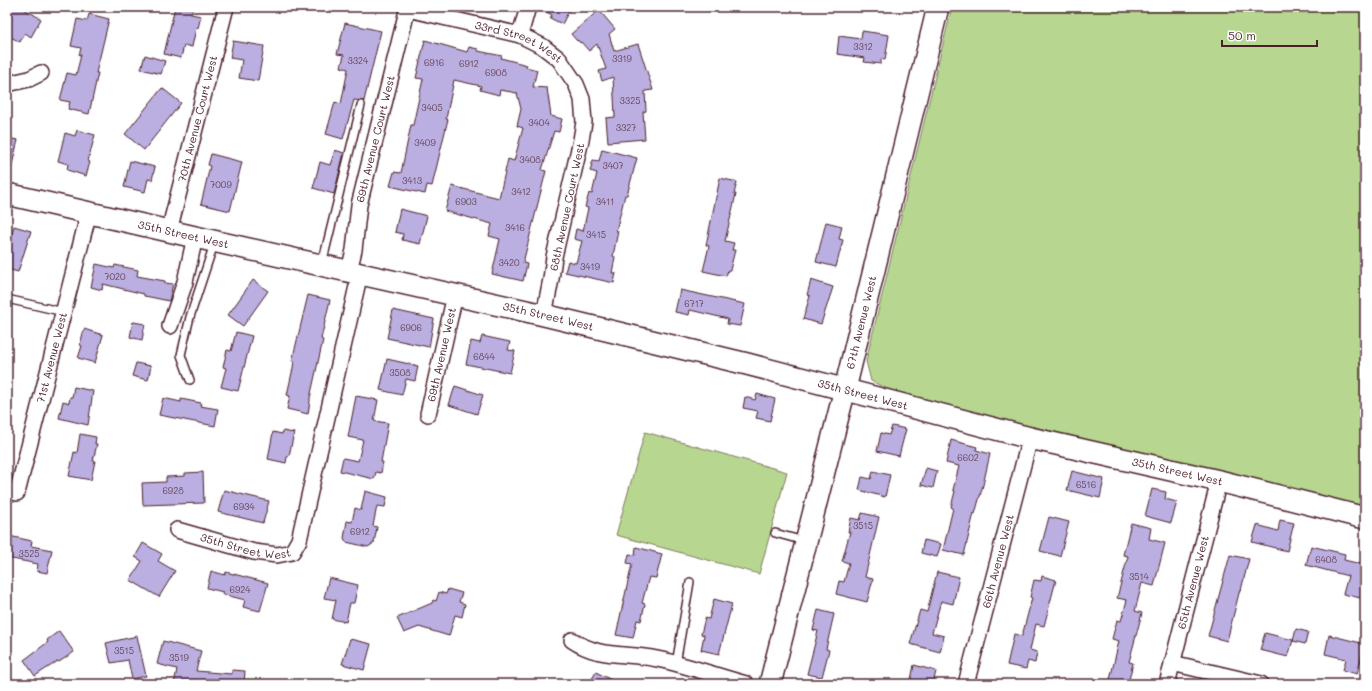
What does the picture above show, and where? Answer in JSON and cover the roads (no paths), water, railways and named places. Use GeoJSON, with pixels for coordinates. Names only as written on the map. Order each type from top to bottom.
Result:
{"type":"FeatureCollection","features":[{"type":"Feature","properties":{"kind":"street","name":"70th Avenue Court West"},"geometry":{"type":"LineString","coordinates":[[169,231],[226,7]]}},
{"type":"Feature","properties":{"kind":"street"},"geometry":{"type":"LineString","coordinates":[[520,36],[528,7]]}},
{"type":"Feature","properties":{"kind":"street","name":"67th Avenue West"},"geometry":{"type":"LineString","coordinates":[[770,684],[845,389],[938,7]]}},
{"type":"Feature","properties":{"kind":"street","name":"33rd Street West"},"geometry":{"type":"LineString","coordinates":[[408,8],[520,36],[542,46],[559,59],[576,84],[582,99]]}},
{"type":"Feature","properties":{"kind":"street","name":"69th Avenue Court West"},"geometry":{"type":"LineString","coordinates":[[355,272],[354,250],[359,205],[408,8]]}},
{"type":"Feature","properties":{"kind":"street"},"geometry":{"type":"LineString","coordinates":[[7,84],[41,73]]}},
{"type":"Feature","properties":{"kind":"street","name":"68th Avenue Court West"},"geometry":{"type":"LineString","coordinates":[[544,315],[554,257],[581,140],[584,122],[582,99]]}},
{"type":"Feature","properties":{"kind":"street","name":"35th Street West"},"geometry":{"type":"LineString","coordinates":[[7,194],[205,240],[544,315],[845,389],[1030,438],[1219,481],[1365,518]]}},
{"type":"Feature","properties":{"kind":"street","name":"71st Avenue West"},"geometry":{"type":"LineString","coordinates":[[7,491],[17,493],[89,212]]}},
{"type":"Feature","properties":{"kind":"street"},"geometry":{"type":"LineString","coordinates":[[170,326],[185,282],[205,240]]}},
{"type":"Feature","properties":{"kind":"street","name":"35th Street West"},"geometry":{"type":"LineString","coordinates":[[177,530],[254,552],[277,554],[292,552],[299,540],[355,272]]}},
{"type":"Feature","properties":{"kind":"street","name":"69th Avenue West"},"geometry":{"type":"LineString","coordinates":[[428,414],[455,295]]}},
{"type":"Feature","properties":{"kind":"street","name":"66th Avenue West"},"geometry":{"type":"LineString","coordinates":[[966,684],[1030,438]]}},
{"type":"Feature","properties":{"kind":"street","name":"65th Avenue West"},"geometry":{"type":"LineString","coordinates":[[1167,684],[1219,481]]}},
{"type":"Feature","properties":{"kind":"street"},"geometry":{"type":"LineString","coordinates":[[572,640],[587,649],[602,653],[632,655],[657,659],[746,684]]}},
{"type":"Feature","properties":{"kind":"street"},"geometry":{"type":"LineString","coordinates":[[1172,662],[1261,684]]}},
{"type":"Feature","properties":{"kind":"lane"},"geometry":{"type":"LineString","coordinates":[[322,265],[361,105]]}},
{"type":"Feature","properties":{"kind":"lane"},"geometry":{"type":"LineString","coordinates":[[190,380],[181,355],[205,240]]}},
{"type":"Feature","properties":{"kind":"lane"},"geometry":{"type":"LineString","coordinates":[[7,299],[64,312]]}},
{"type":"Feature","properties":{"kind":"lane"},"geometry":{"type":"LineString","coordinates":[[775,533],[806,542]]}},
{"type":"Feature","properties":{"kind":"lane"},"geometry":{"type":"LineString","coordinates":[[676,664],[690,582]]}}]}
